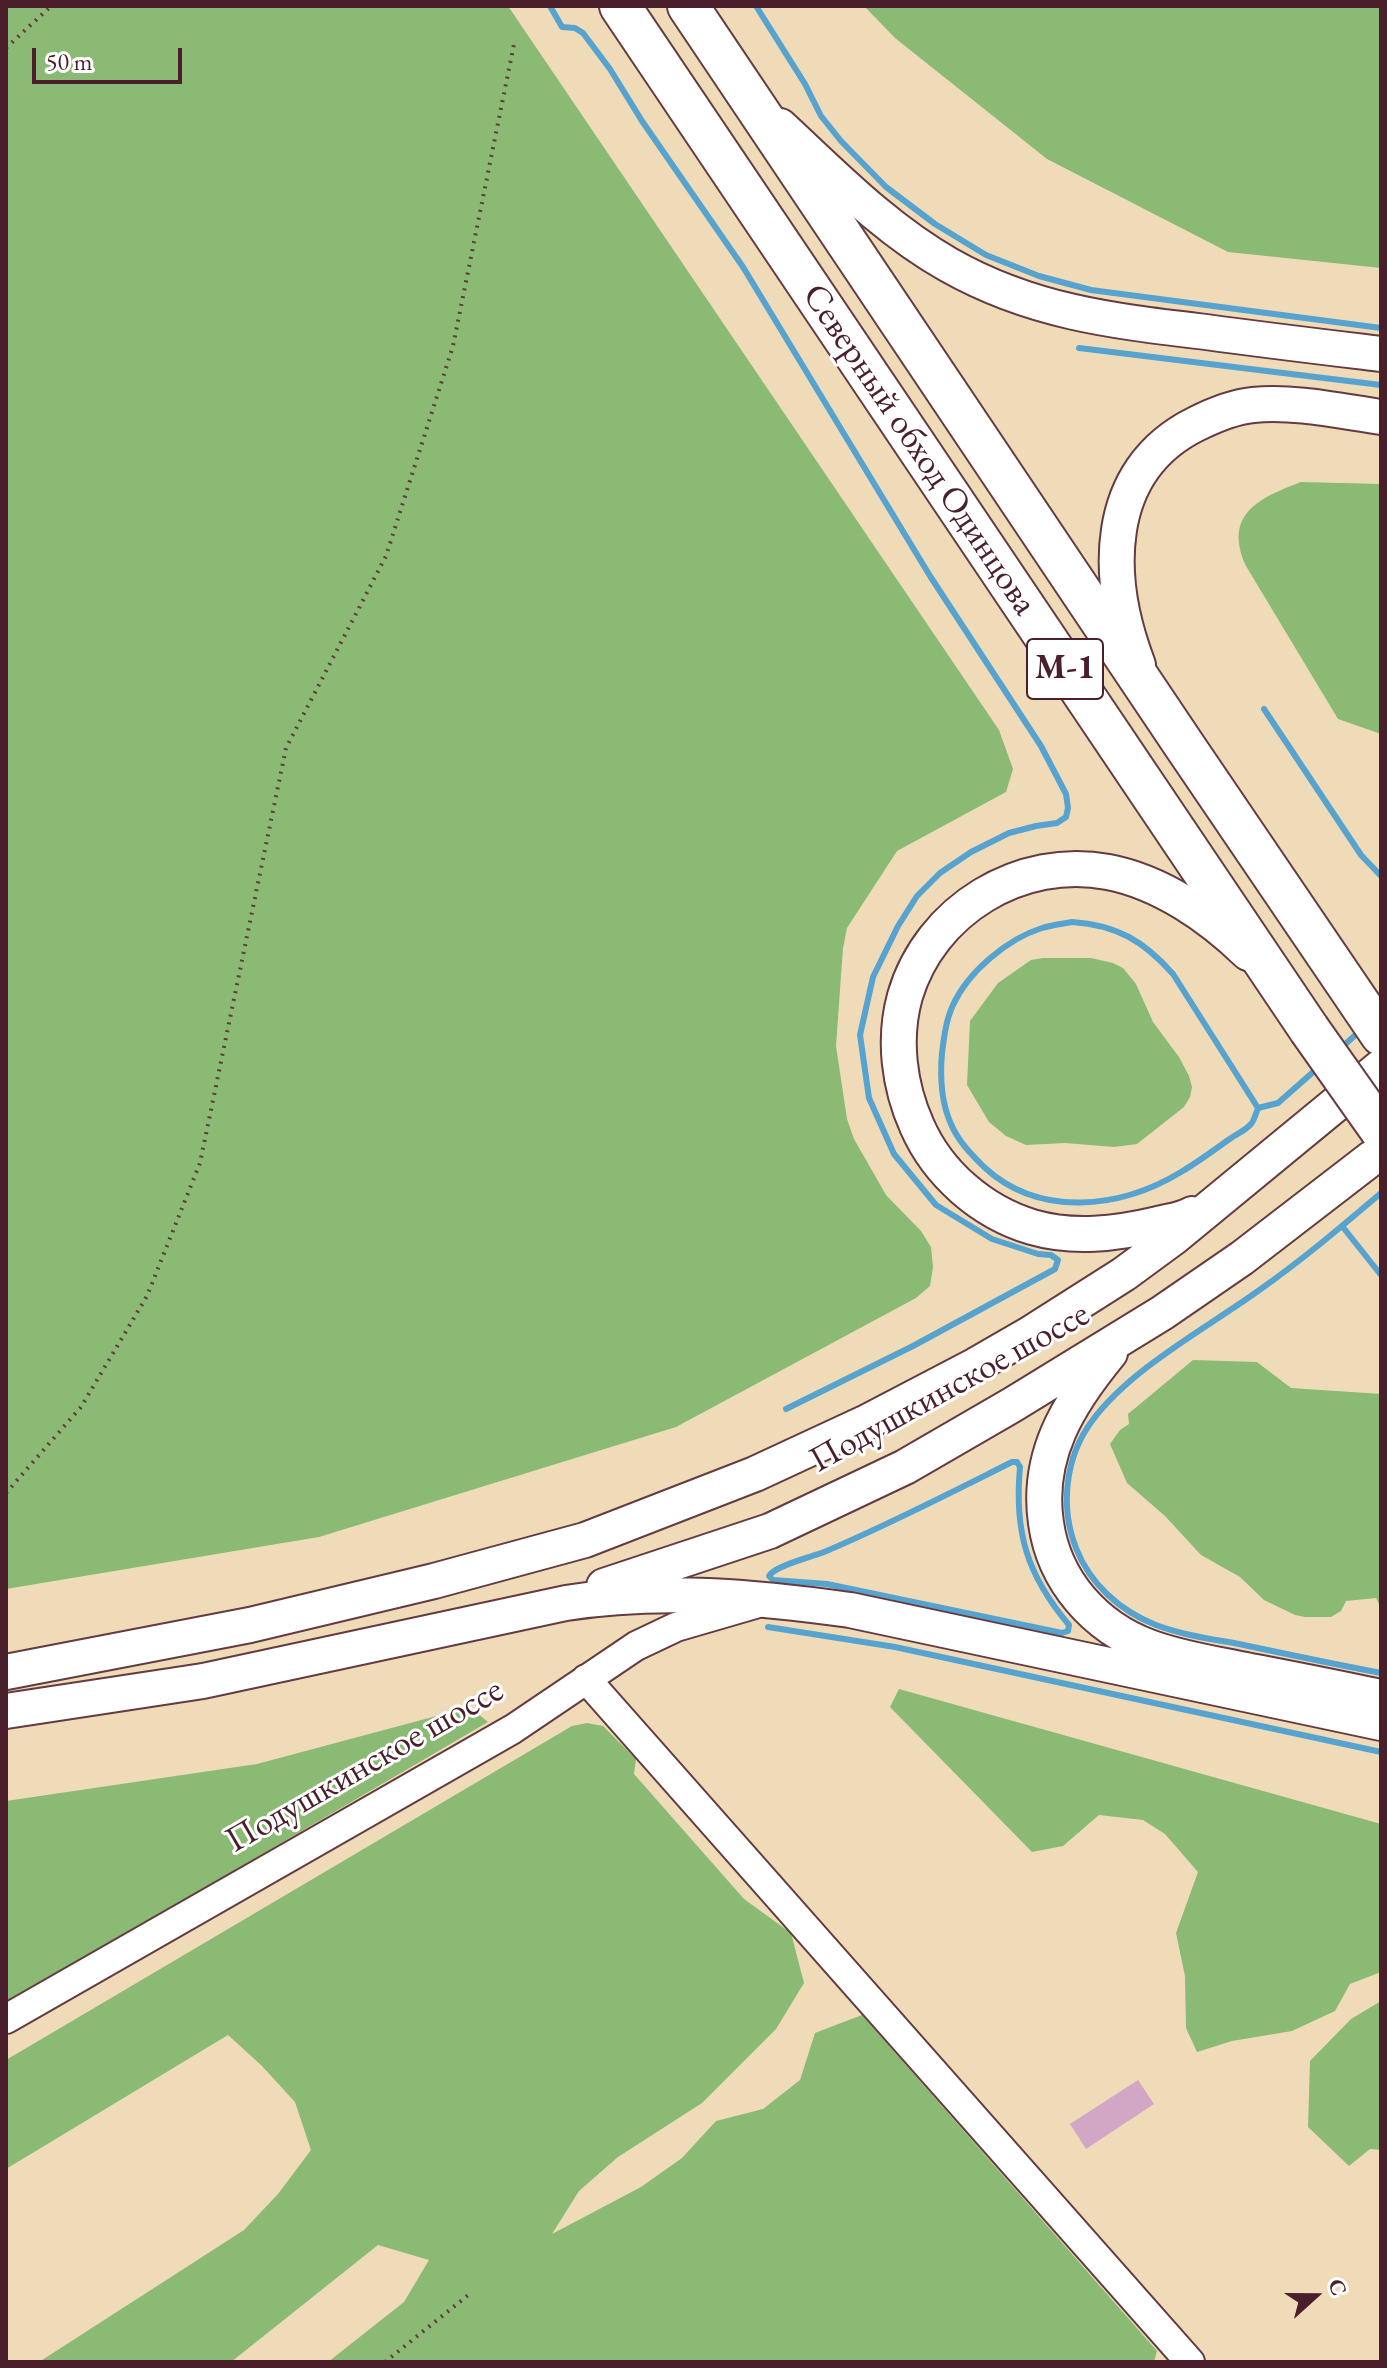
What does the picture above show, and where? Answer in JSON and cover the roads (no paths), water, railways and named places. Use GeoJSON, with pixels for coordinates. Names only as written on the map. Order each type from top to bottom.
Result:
{"type":"FeatureCollection","features":[{"type":"Feature","properties":{"kind":"highway","name":"Северный обход Одинцова"},"geometry":{"type":"LineString","coordinates":[[620,6],[1276,982],[1381,1131]]}},
{"type":"Feature","properties":{"kind":"highway","name":"Северный обход Одинцова"},"geometry":{"type":"LineString","coordinates":[[688,6],[1381,1035]]}},
{"type":"Feature","properties":{"kind":"main road"},"geometry":{"type":"LineString","coordinates":[[753,101],[895,227],[947,264],[1004,291],[1058,309],[1114,321],[1381,354]]}},
{"type":"Feature","properties":{"kind":"main road"},"geometry":{"type":"LineString","coordinates":[[1159,709],[1137,661],[1121,603],[1116,570],[1116,538],[1122,508],[1148,462],[1185,429],[1230,410],[1252,405],[1299,406],[1381,417]]}},
{"type":"Feature","properties":{"kind":"main road"},"geometry":{"type":"LineString","coordinates":[[1221,1198],[1187,1217],[1100,1234],[1058,1233],[1039,1229],[1003,1216],[985,1205],[942,1167],[928,1149],[911,1112],[901,1073],[899,1034],[906,995],[926,952],[954,916],[971,902],[1029,875],[1069,869],[1109,872],[1166,893],[1222,929],[1276,982]]}},
{"type":"Feature","properties":{"kind":"main road"},"geometry":{"type":"LineString","coordinates":[[6,1672],[250,1625],[434,1581],[585,1540],[755,1474],[976,1365],[1124,1274],[1381,1067]]}},
{"type":"Feature","properties":{"kind":"main road","name":"Подушкинское шоссе"},"geometry":{"type":"LineString","coordinates":[[516,1614],[770,1531],[905,1467],[1162,1313],[1242,1258],[1381,1151]]}},
{"type":"Feature","properties":{"kind":"main road"},"geometry":{"type":"LineString","coordinates":[[1162,1313],[1110,1353],[1088,1379],[1054,1441],[1044,1476],[1044,1509],[1048,1542],[1070,1588],[1103,1622],[1149,1647],[1381,1697]]}},
{"type":"Feature","properties":{"kind":"main road"},"geometry":{"type":"LineString","coordinates":[[6,1711],[203,1681],[592,1599],[694,1595],[771,1599],[900,1619],[1381,1723]]}},
{"type":"Feature","properties":{"kind":"street","name":"Подушкинское шоссе"},"geometry":{"type":"LineString","coordinates":[[6,2019],[513,1729],[636,1646],[676,1627],[771,1599]]}},
{"type":"Feature","properties":{"kind":"street"},"geometry":{"type":"LineString","coordinates":[[586,1679],[1190,2362]]}},
{"type":"Feature","properties":{"kind":"waterway"},"geometry":{"type":"LineString","coordinates":[[550,6],[562,27],[575,28],[583,33],[610,69],[642,121],[743,267],[930,576],[1041,746],[1066,794],[1066,817],[1057,823],[1009,833],[971,852],[940,873],[917,896],[873,977],[860,1035],[869,1098],[894,1154],[936,1205],[992,1239],[1038,1254],[1051,1255],[1058,1260],[1055,1269],[913,1346],[786,1409]]}},
{"type":"Feature","properties":{"kind":"waterway"},"geometry":{"type":"LineString","coordinates":[[756,6],[805,84],[821,116],[841,141],[886,187],[935,224],[986,255],[1039,276],[1091,290],[1381,328]]}},
{"type":"Feature","properties":{"kind":"waterway"},"geometry":{"type":"LineString","coordinates":[[1079,348],[1381,385]]}},
{"type":"Feature","properties":{"kind":"waterway"},"geometry":{"type":"LineString","coordinates":[[1264,709],[1361,855],[1381,876]]}},
{"type":"Feature","properties":{"kind":"waterway"},"geometry":{"type":"LineString","coordinates":[[1072,922],[1116,931],[1140,944],[1162,962],[1173,974],[1258,1108],[1247,1128],[1181,1172],[1132,1194],[1080,1202],[1054,1201],[1029,1194],[1006,1183],[984,1167],[954,1130],[945,1107],[941,1080],[947,1023],[953,1005],[968,981],[990,958],[1015,940],[1042,928],[1072,922]]}},
{"type":"Feature","properties":{"kind":"waterway"},"geometry":{"type":"LineString","coordinates":[[1341,1048],[1362,1029]]}},
{"type":"Feature","properties":{"kind":"waterway"},"geometry":{"type":"LineString","coordinates":[[1258,1108],[1278,1103],[1320,1066]]}},
{"type":"Feature","properties":{"kind":"waterway"},"geometry":{"type":"LineString","coordinates":[[1381,1193],[1290,1268],[1147,1367],[1108,1402],[1092,1421],[1076,1450],[1067,1499],[1071,1532],[1082,1561],[1108,1595],[1130,1612],[1187,1634],[1381,1673]]}},
{"type":"Feature","properties":{"kind":"waterway"},"geometry":{"type":"LineString","coordinates":[[1342,1226],[1381,1275]]}},
{"type":"Feature","properties":{"kind":"waterway"},"geometry":{"type":"LineString","coordinates":[[1012,1462],[1017,1462],[1020,1467],[1019,1512],[1026,1552],[1043,1588],[1069,1625],[1068,1631],[1062,1633],[827,1584],[773,1580],[769,1576],[794,1562],[872,1531],[1012,1462]]}},
{"type":"Feature","properties":{"kind":"waterway"},"geometry":{"type":"LineString","coordinates":[[768,1627],[895,1647],[1381,1752]]}}]}
